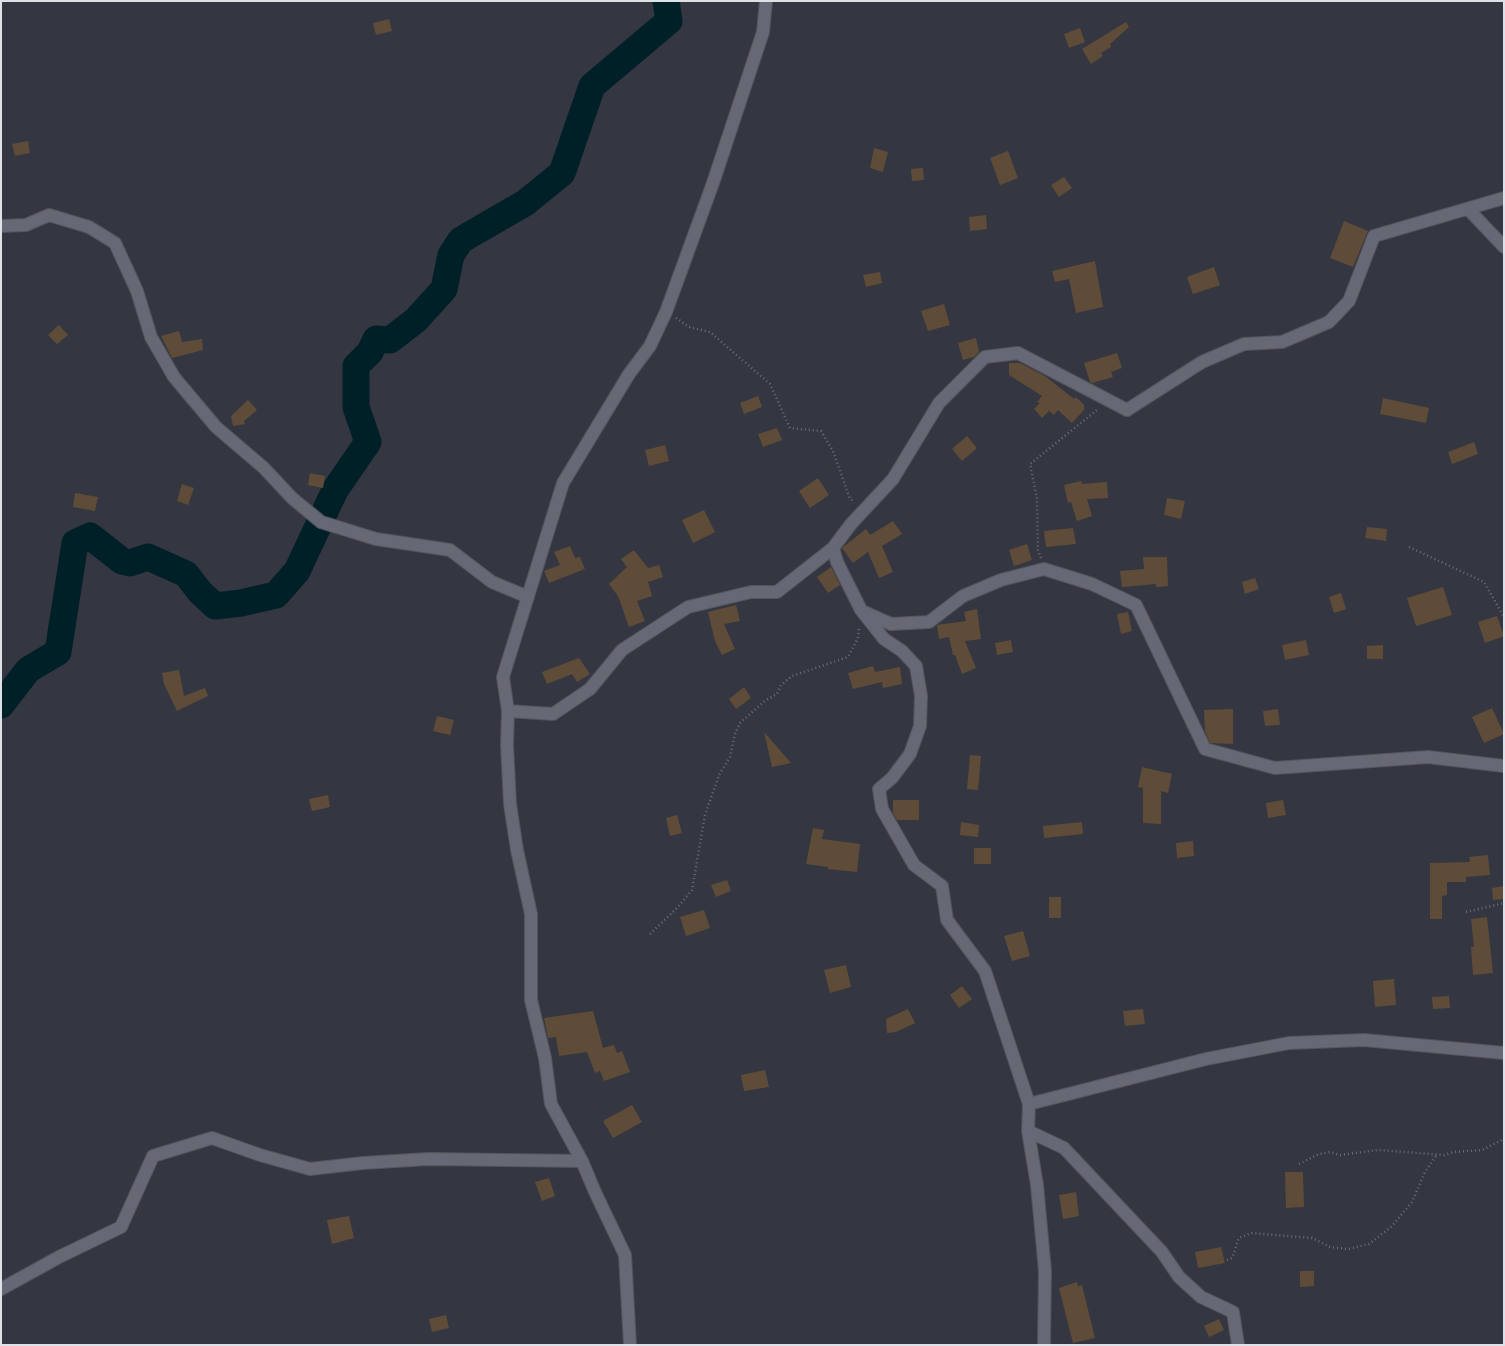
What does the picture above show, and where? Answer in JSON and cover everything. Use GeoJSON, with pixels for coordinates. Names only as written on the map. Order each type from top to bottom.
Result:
{"type":"FeatureCollection","features":[{"type":"Feature","properties":{"kind":"street"},"geometry":{"type":"LineString","coordinates":[[630,1345],[625,1255],[582,1161],[550,1104],[545,1058],[531,1000],[531,914],[517,850],[510,804],[507,745],[508,711],[503,677],[563,484],[629,374],[650,346],[666,312],[713,182],[763,32],[766,1]]}},
{"type":"Feature","properties":{"kind":"street"},"geometry":{"type":"LineString","coordinates":[[508,711],[553,714],[590,689],[622,650],[688,607],[751,592],[777,592],[833,548],[851,524],[894,479],[939,403],[985,357],[1018,353],[1127,410],[1202,362],[1244,344],[1282,342],[1329,322],[1349,301],[1374,236],[1469,210],[1504,198]]}},
{"type":"Feature","properties":{"kind":"street"},"geometry":{"type":"LineString","coordinates":[[1469,210],[1504,247]]}},
{"type":"Feature","properties":{"kind":"street"},"geometry":{"type":"LineString","coordinates":[[1,226],[26,225],[49,215],[89,227],[115,243],[137,291],[151,337],[174,377],[216,427],[264,468],[292,498],[321,522],[376,539],[450,550],[492,582],[528,597]]}},
{"type":"Feature","properties":{"kind":"street"},"geometry":{"type":"LineString","coordinates":[[833,548],[837,562],[861,610],[884,639],[902,651],[916,666],[921,696],[920,726],[910,754],[892,778],[879,789],[882,809],[914,865],[942,886],[947,920],[985,971],[1029,1104],[1028,1132],[1037,1185],[1045,1271],[1044,1345]]}},
{"type":"Feature","properties":{"kind":"street"},"geometry":{"type":"LineString","coordinates":[[861,610],[891,624],[929,622],[963,596],[1001,580],[1044,569],[1092,584],[1136,605],[1205,749],[1275,768],[1428,757],[1504,766]]}},
{"type":"Feature","properties":{"kind":"street"},"geometry":{"type":"LineString","coordinates":[[1029,1104],[1206,1059],[1289,1044],[1364,1040],[1504,1053]]}},
{"type":"Feature","properties":{"kind":"street"},"geometry":{"type":"LineString","coordinates":[[1028,1132],[1064,1148],[1162,1252],[1179,1277],[1201,1297],[1233,1312],[1238,1345]]}},
{"type":"Feature","properties":{"kind":"street"},"geometry":{"type":"LineString","coordinates":[[1,1289],[60,1257],[121,1228],[153,1156],[212,1138],[260,1155],[310,1169],[363,1163],[428,1159],[582,1161]]}},
{"type":"Feature","properties":{"kind":"path"},"geometry":{"type":"LineString","coordinates":[[666,312],[689,327],[710,332],[770,384],[790,428],[821,430],[833,451],[850,499],[869,506]]}},
{"type":"Feature","properties":{"kind":"path"},"geometry":{"type":"LineString","coordinates":[[1044,569],[1038,550],[1037,499],[1030,464],[1109,400]]}},
{"type":"Feature","properties":{"kind":"path"},"geometry":{"type":"LineString","coordinates":[[1409,547],[1484,582],[1504,617]]}},
{"type":"Feature","properties":{"kind":"path"},"geometry":{"type":"LineString","coordinates":[[650,934],[677,908],[692,890],[705,815],[719,775],[730,757],[735,734],[740,724],[766,700],[777,694],[781,685],[792,676],[848,657],[858,638],[861,610]]}},
{"type":"Feature","properties":{"kind":"path"},"geometry":{"type":"LineString","coordinates":[[1466,912],[1504,903]]}},
{"type":"Feature","properties":{"kind":"path"},"geometry":{"type":"LineString","coordinates":[[1299,1164],[1319,1154],[1330,1152],[1340,1155],[1367,1151],[1393,1151],[1436,1156],[1454,1152],[1482,1150],[1504,1139]]}},
{"type":"Feature","properties":{"kind":"path"},"geometry":{"type":"LineString","coordinates":[[1227,1260],[1232,1258],[1239,1238],[1251,1233],[1312,1238],[1330,1247],[1338,1248],[1349,1249],[1370,1244],[1391,1227],[1412,1202],[1425,1172],[1436,1156]]}},
{"type":"Feature","properties":{"kind":"building"},"geometry":{"type":"Polygon","coordinates":[[[389,19],[392,31],[376,35],[373,23],[389,19]]]}},
{"type":"Feature","properties":{"kind":"building"},"geometry":{"type":"Polygon","coordinates":[[[1126,22],[1129,27],[1110,44],[1111,47],[1101,53],[1103,56],[1091,64],[1082,49],[1126,22]]]}},
{"type":"Feature","properties":{"kind":"building"},"geometry":{"type":"Polygon","coordinates":[[[1080,28],[1085,42],[1069,48],[1064,34],[1080,28]]]}},
{"type":"Feature","properties":{"kind":"building"},"geometry":{"type":"Polygon","coordinates":[[[28,141],[30,153],[15,156],[12,144],[28,141]]]}},
{"type":"Feature","properties":{"kind":"building"},"geometry":{"type":"Polygon","coordinates":[[[874,148],[888,152],[883,172],[870,168],[874,148]]]}},
{"type":"Feature","properties":{"kind":"building"},"geometry":{"type":"Polygon","coordinates":[[[1008,151],[1018,178],[1000,185],[990,158],[1008,151]]]}},
{"type":"Feature","properties":{"kind":"building"},"geometry":{"type":"Polygon","coordinates":[[[923,168],[924,180],[912,181],[911,169],[923,168]]]}},
{"type":"Feature","properties":{"kind":"building"},"geometry":{"type":"Polygon","coordinates":[[[1064,177],[1072,188],[1059,197],[1051,185],[1064,177]]]}},
{"type":"Feature","properties":{"kind":"building"},"geometry":{"type":"Polygon","coordinates":[[[986,215],[987,229],[970,231],[969,217],[986,215]]]}},
{"type":"Feature","properties":{"kind":"building"},"geometry":{"type":"Polygon","coordinates":[[[1344,221],[1368,231],[1353,267],[1330,258],[1344,221]]]}},
{"type":"Feature","properties":{"kind":"building"},"geometry":{"type":"Polygon","coordinates":[[[1095,261],[1103,307],[1076,313],[1069,279],[1055,282],[1052,271],[1095,261]]]}},
{"type":"Feature","properties":{"kind":"building"},"geometry":{"type":"Polygon","coordinates":[[[1214,267],[1220,285],[1193,294],[1187,277],[1214,267]]]}},
{"type":"Feature","properties":{"kind":"building"},"geometry":{"type":"Polygon","coordinates":[[[880,272],[882,283],[866,287],[863,275],[880,272]]]}},
{"type":"Feature","properties":{"kind":"building"},"geometry":{"type":"Polygon","coordinates":[[[944,304],[950,325],[928,331],[921,311],[944,304]]]}},
{"type":"Feature","properties":{"kind":"building"},"geometry":{"type":"Polygon","coordinates":[[[59,325],[68,335],[57,344],[48,335],[59,325]]]}},
{"type":"Feature","properties":{"kind":"building"},"geometry":{"type":"Polygon","coordinates":[[[179,331],[182,342],[202,339],[203,350],[172,358],[161,336],[179,331]]]}},
{"type":"Feature","properties":{"kind":"building"},"geometry":{"type":"Polygon","coordinates":[[[976,338],[979,352],[974,357],[963,360],[958,343],[976,338]]]}},
{"type":"Feature","properties":{"kind":"building"},"geometry":{"type":"Polygon","coordinates":[[[1117,353],[1122,368],[1111,372],[1113,377],[1092,383],[1090,382],[1084,363],[1117,353]]]}},
{"type":"Feature","properties":{"kind":"building"},"geometry":{"type":"Polygon","coordinates":[[[1009,363],[1020,363],[1045,376],[1074,399],[1076,397],[1084,405],[1084,410],[1072,423],[1058,410],[1054,415],[1049,411],[1042,418],[1034,409],[1040,403],[1037,402],[1042,396],[1009,375],[1009,363]]]}},
{"type":"Feature","properties":{"kind":"building"},"geometry":{"type":"Polygon","coordinates":[[[758,396],[762,407],[744,414],[740,403],[758,396]]]}},
{"type":"Feature","properties":{"kind":"building"},"geometry":{"type":"Polygon","coordinates":[[[1383,398],[1429,408],[1426,423],[1380,414],[1383,398]]]}},
{"type":"Feature","properties":{"kind":"building"},"geometry":{"type":"Polygon","coordinates":[[[248,400],[257,410],[244,421],[245,424],[233,426],[231,416],[248,400]]]}},
{"type":"Feature","properties":{"kind":"building"},"geometry":{"type":"Polygon","coordinates":[[[777,428],[782,440],[763,447],[758,434],[777,428]]]}},
{"type":"Feature","properties":{"kind":"building"},"geometry":{"type":"Polygon","coordinates":[[[967,436],[977,448],[962,461],[952,449],[967,436]]]}},
{"type":"Feature","properties":{"kind":"building"},"geometry":{"type":"Polygon","coordinates":[[[1474,442],[1478,454],[1452,464],[1448,452],[1474,442]]]}},
{"type":"Feature","properties":{"kind":"building"},"geometry":{"type":"Polygon","coordinates":[[[665,445],[669,461],[649,466],[645,450],[665,445]]]}},
{"type":"Feature","properties":{"kind":"building"},"geometry":{"type":"Polygon","coordinates":[[[310,473],[325,476],[323,488],[308,485],[310,473]]]}},
{"type":"Feature","properties":{"kind":"building"},"geometry":{"type":"Polygon","coordinates":[[[818,478],[829,495],[810,508],[799,491],[818,478]]]}},
{"type":"Feature","properties":{"kind":"building"},"geometry":{"type":"Polygon","coordinates":[[[1081,481],[1082,484],[1107,482],[1108,498],[1087,499],[1092,516],[1077,521],[1071,502],[1068,503],[1064,485],[1081,481]]]}},
{"type":"Feature","properties":{"kind":"building"},"geometry":{"type":"Polygon","coordinates":[[[182,484],[194,488],[188,505],[177,501],[182,484]]]}},
{"type":"Feature","properties":{"kind":"building"},"geometry":{"type":"Polygon","coordinates":[[[75,493],[98,497],[95,511],[73,507],[75,493]]]}},
{"type":"Feature","properties":{"kind":"building"},"geometry":{"type":"Polygon","coordinates":[[[1167,498],[1185,501],[1181,519],[1164,515],[1167,498]]]}},
{"type":"Feature","properties":{"kind":"building"},"geometry":{"type":"Polygon","coordinates":[[[704,510],[715,532],[693,543],[682,520],[704,510]]]}},
{"type":"Feature","properties":{"kind":"building"},"geometry":{"type":"Polygon","coordinates":[[[893,521],[902,534],[882,546],[893,572],[879,578],[868,552],[853,563],[842,548],[866,529],[870,535],[893,521]]]}},
{"type":"Feature","properties":{"kind":"building"},"geometry":{"type":"Polygon","coordinates":[[[1367,527],[1387,529],[1386,541],[1365,538],[1367,527]]]}},
{"type":"Feature","properties":{"kind":"building"},"geometry":{"type":"Polygon","coordinates":[[[1073,528],[1076,544],[1046,547],[1044,531],[1073,528]]]}},
{"type":"Feature","properties":{"kind":"building"},"geometry":{"type":"Polygon","coordinates":[[[1027,544],[1032,560],[1014,566],[1009,550],[1027,544]]]}},
{"type":"Feature","properties":{"kind":"building"},"geometry":{"type":"Polygon","coordinates":[[[570,546],[575,558],[580,557],[585,569],[549,583],[544,571],[560,565],[554,552],[570,546]]]}},
{"type":"Feature","properties":{"kind":"building"},"geometry":{"type":"Polygon","coordinates":[[[634,550],[648,568],[659,565],[663,577],[648,582],[652,596],[637,601],[645,621],[629,627],[618,596],[609,584],[627,567],[621,559],[634,550]]]}},
{"type":"Feature","properties":{"kind":"building"},"geometry":{"type":"Polygon","coordinates":[[[1143,557],[1167,557],[1168,586],[1156,587],[1156,584],[1122,587],[1120,571],[1144,569],[1143,557]]]}},
{"type":"Feature","properties":{"kind":"building"},"geometry":{"type":"Polygon","coordinates":[[[831,567],[840,585],[828,593],[817,577],[831,567]]]}},
{"type":"Feature","properties":{"kind":"building"},"geometry":{"type":"Polygon","coordinates":[[[1255,578],[1259,589],[1245,594],[1242,582],[1255,578]]]}},
{"type":"Feature","properties":{"kind":"building"},"geometry":{"type":"Polygon","coordinates":[[[1443,587],[1452,615],[1416,626],[1407,598],[1443,587]]]}},
{"type":"Feature","properties":{"kind":"building"},"geometry":{"type":"Polygon","coordinates":[[[1341,593],[1346,609],[1334,613],[1329,597],[1341,593]]]}},
{"type":"Feature","properties":{"kind":"building"},"geometry":{"type":"Polygon","coordinates":[[[736,605],[740,621],[724,624],[735,649],[722,655],[715,641],[708,612],[736,605]]]}},
{"type":"Feature","properties":{"kind":"building"},"geometry":{"type":"Polygon","coordinates":[[[977,609],[981,639],[965,641],[976,668],[962,674],[955,655],[953,655],[949,637],[939,639],[937,625],[966,621],[964,612],[977,609]]]}},
{"type":"Feature","properties":{"kind":"building"},"geometry":{"type":"Polygon","coordinates":[[[1128,612],[1132,631],[1121,634],[1117,614],[1128,612]]]}},
{"type":"Feature","properties":{"kind":"building"},"geometry":{"type":"Polygon","coordinates":[[[1497,616],[1504,636],[1485,643],[1478,622],[1497,616]]]}},
{"type":"Feature","properties":{"kind":"building"},"geometry":{"type":"Polygon","coordinates":[[[1011,640],[1013,652],[997,655],[995,643],[1011,640]]]}},
{"type":"Feature","properties":{"kind":"building"},"geometry":{"type":"Polygon","coordinates":[[[1306,640],[1309,655],[1285,660],[1282,645],[1306,640]]]}},
{"type":"Feature","properties":{"kind":"building"},"geometry":{"type":"Polygon","coordinates":[[[1383,645],[1383,659],[1367,659],[1367,646],[1383,645]]]}},
{"type":"Feature","properties":{"kind":"building"},"geometry":{"type":"Polygon","coordinates":[[[579,658],[590,674],[577,682],[572,674],[547,684],[542,672],[579,658]]]}},
{"type":"Feature","properties":{"kind":"building"},"geometry":{"type":"Polygon","coordinates":[[[873,666],[875,672],[900,667],[902,684],[883,688],[882,682],[853,689],[848,673],[873,666]]]}},
{"type":"Feature","properties":{"kind":"building"},"geometry":{"type":"Polygon","coordinates":[[[179,670],[184,696],[205,688],[208,696],[177,711],[164,684],[162,673],[179,670]]]}},
{"type":"Feature","properties":{"kind":"building"},"geometry":{"type":"Polygon","coordinates":[[[744,687],[751,698],[736,709],[729,699],[744,687]]]}},
{"type":"Feature","properties":{"kind":"building"},"geometry":{"type":"Polygon","coordinates":[[[1492,708],[1504,734],[1484,743],[1472,717],[1492,708]]]}},
{"type":"Feature","properties":{"kind":"building"},"geometry":{"type":"Polygon","coordinates":[[[1233,709],[1233,744],[1210,743],[1205,731],[1204,710],[1233,709]]]}},
{"type":"Feature","properties":{"kind":"building"},"geometry":{"type":"Polygon","coordinates":[[[1278,709],[1280,725],[1265,726],[1263,711],[1278,709]]]}},
{"type":"Feature","properties":{"kind":"building"},"geometry":{"type":"Polygon","coordinates":[[[437,716],[454,720],[450,735],[433,731],[437,716]]]}},
{"type":"Feature","properties":{"kind":"building"},"geometry":{"type":"Polygon","coordinates":[[[764,732],[791,763],[772,767],[764,732]]]}},
{"type":"Feature","properties":{"kind":"building"},"geometry":{"type":"Polygon","coordinates":[[[970,755],[981,756],[978,790],[967,789],[970,755]]]}},
{"type":"Feature","properties":{"kind":"building"},"geometry":{"type":"Polygon","coordinates":[[[1142,767],[1172,774],[1168,793],[1161,791],[1161,824],[1143,823],[1143,788],[1138,787],[1142,767]]]}},
{"type":"Feature","properties":{"kind":"building"},"geometry":{"type":"Polygon","coordinates":[[[328,795],[330,807],[312,811],[309,799],[328,795]]]}},
{"type":"Feature","properties":{"kind":"building"},"geometry":{"type":"Polygon","coordinates":[[[893,800],[919,800],[919,820],[897,820],[893,813],[893,800]]]}},
{"type":"Feature","properties":{"kind":"building"},"geometry":{"type":"Polygon","coordinates":[[[1283,800],[1286,815],[1268,818],[1266,803],[1283,800]]]}},
{"type":"Feature","properties":{"kind":"building"},"geometry":{"type":"Polygon","coordinates":[[[677,815],[682,833],[670,836],[666,818],[677,815]]]}},
{"type":"Feature","properties":{"kind":"building"},"geometry":{"type":"Polygon","coordinates":[[[961,822],[979,825],[978,837],[960,835],[961,822]]]}},
{"type":"Feature","properties":{"kind":"building"},"geometry":{"type":"Polygon","coordinates":[[[1082,822],[1083,834],[1044,838],[1043,826],[1082,822]]]}},
{"type":"Feature","properties":{"kind":"building"},"geometry":{"type":"Polygon","coordinates":[[[813,828],[824,830],[822,839],[860,844],[857,872],[828,869],[828,867],[806,864],[813,828]]]}},
{"type":"Feature","properties":{"kind":"building"},"geometry":{"type":"Polygon","coordinates":[[[1193,841],[1194,856],[1177,858],[1176,843],[1193,841]]]}},
{"type":"Feature","properties":{"kind":"building"},"geometry":{"type":"Polygon","coordinates":[[[974,848],[991,848],[991,864],[974,864],[974,848]]]}},
{"type":"Feature","properties":{"kind":"building"},"geometry":{"type":"Polygon","coordinates":[[[1488,855],[1490,875],[1466,877],[1466,882],[1447,882],[1447,895],[1442,896],[1442,919],[1430,919],[1430,863],[1470,862],[1469,857],[1488,855]]]}},
{"type":"Feature","properties":{"kind":"building"},"geometry":{"type":"Polygon","coordinates":[[[727,880],[731,891],[716,897],[711,885],[727,880]]]}},
{"type":"Feature","properties":{"kind":"building"},"geometry":{"type":"Polygon","coordinates":[[[1504,886],[1504,899],[1493,900],[1492,888],[1504,886]]]}},
{"type":"Feature","properties":{"kind":"building"},"geometry":{"type":"Polygon","coordinates":[[[1049,897],[1061,897],[1061,918],[1049,918],[1049,897]]]}},
{"type":"Feature","properties":{"kind":"building"},"geometry":{"type":"Polygon","coordinates":[[[704,910],[710,928],[686,936],[680,917],[704,910]]]}},
{"type":"Feature","properties":{"kind":"building"},"geometry":{"type":"Polygon","coordinates":[[[1487,917],[1493,973],[1473,975],[1471,947],[1474,947],[1471,919],[1487,917]]]}},
{"type":"Feature","properties":{"kind":"building"},"geometry":{"type":"Polygon","coordinates":[[[1023,931],[1030,956],[1012,961],[1004,936],[1023,931]]]}},
{"type":"Feature","properties":{"kind":"building"},"geometry":{"type":"Polygon","coordinates":[[[846,965],[851,987],[830,993],[824,970],[846,965]]]}},
{"type":"Feature","properties":{"kind":"building"},"geometry":{"type":"Polygon","coordinates":[[[1394,979],[1396,1005],[1375,1007],[1373,981],[1394,979]]]}},
{"type":"Feature","properties":{"kind":"building"},"geometry":{"type":"Polygon","coordinates":[[[962,986],[972,999],[959,1008],[950,995],[962,986]]]}},
{"type":"Feature","properties":{"kind":"building"},"geometry":{"type":"Polygon","coordinates":[[[1449,996],[1450,1008],[1433,1009],[1432,997],[1449,996]]]}},
{"type":"Feature","properties":{"kind":"building"},"geometry":{"type":"Polygon","coordinates":[[[908,1009],[915,1023],[896,1032],[887,1033],[886,1019],[908,1009]]]}},
{"type":"Feature","properties":{"kind":"building"},"geometry":{"type":"Polygon","coordinates":[[[1143,1009],[1145,1024],[1125,1026],[1123,1011],[1143,1009]]]}},
{"type":"Feature","properties":{"kind":"building"},"geometry":{"type":"Polygon","coordinates":[[[593,1011],[603,1048],[614,1045],[617,1053],[622,1051],[630,1072],[604,1081],[600,1071],[595,1073],[587,1052],[559,1056],[556,1037],[548,1038],[544,1018],[593,1011]]]}},
{"type":"Feature","properties":{"kind":"building"},"geometry":{"type":"Polygon","coordinates":[[[765,1070],[769,1087],[744,1091],[741,1075],[765,1070]]]}},
{"type":"Feature","properties":{"kind":"building"},"geometry":{"type":"Polygon","coordinates":[[[632,1105],[642,1122],[613,1138],[603,1121],[632,1105]]]}},
{"type":"Feature","properties":{"kind":"building"},"geometry":{"type":"Polygon","coordinates":[[[1285,1172],[1303,1172],[1304,1207],[1286,1208],[1285,1172]]]}},
{"type":"Feature","properties":{"kind":"building"},"geometry":{"type":"Polygon","coordinates":[[[549,1178],[555,1196],[542,1201],[535,1182],[549,1178]]]}},
{"type":"Feature","properties":{"kind":"building"},"geometry":{"type":"Polygon","coordinates":[[[1076,1192],[1079,1216],[1063,1219],[1059,1195],[1076,1192]]]}},
{"type":"Feature","properties":{"kind":"building"},"geometry":{"type":"Polygon","coordinates":[[[349,1216],[354,1238],[332,1244],[327,1220],[349,1216]]]}},
{"type":"Feature","properties":{"kind":"building"},"geometry":{"type":"Polygon","coordinates":[[[1221,1247],[1225,1263],[1198,1268],[1195,1252],[1221,1247]]]}},
{"type":"Feature","properties":{"kind":"building"},"geometry":{"type":"Polygon","coordinates":[[[1300,1271],[1314,1271],[1314,1286],[1300,1287],[1300,1271]]]}},
{"type":"Feature","properties":{"kind":"building"},"geometry":{"type":"Polygon","coordinates":[[[1077,1282],[1078,1286],[1082,1285],[1095,1338],[1073,1343],[1059,1288],[1077,1282]]]}},
{"type":"Feature","properties":{"kind":"building"},"geometry":{"type":"Polygon","coordinates":[[[446,1315],[449,1328],[432,1332],[429,1319],[446,1315]]]}},
{"type":"Feature","properties":{"kind":"building"},"geometry":{"type":"Polygon","coordinates":[[[1219,1319],[1224,1330],[1209,1337],[1204,1326],[1219,1319]]]}},
{"type":"Feature","properties":{"kind":"waterway"},"geometry":{"type":"LineString","coordinates":[[1,705],[28,670],[58,652],[75,543],[90,536],[122,561],[130,563],[148,557],[186,574],[200,592],[215,606],[241,603],[276,595],[297,571],[335,490],[368,442],[356,407],[356,366],[370,352],[376,339],[390,340],[416,320],[444,289],[451,255],[461,240],[525,203],[562,173],[592,86],[669,21],[666,1]]}}]}
